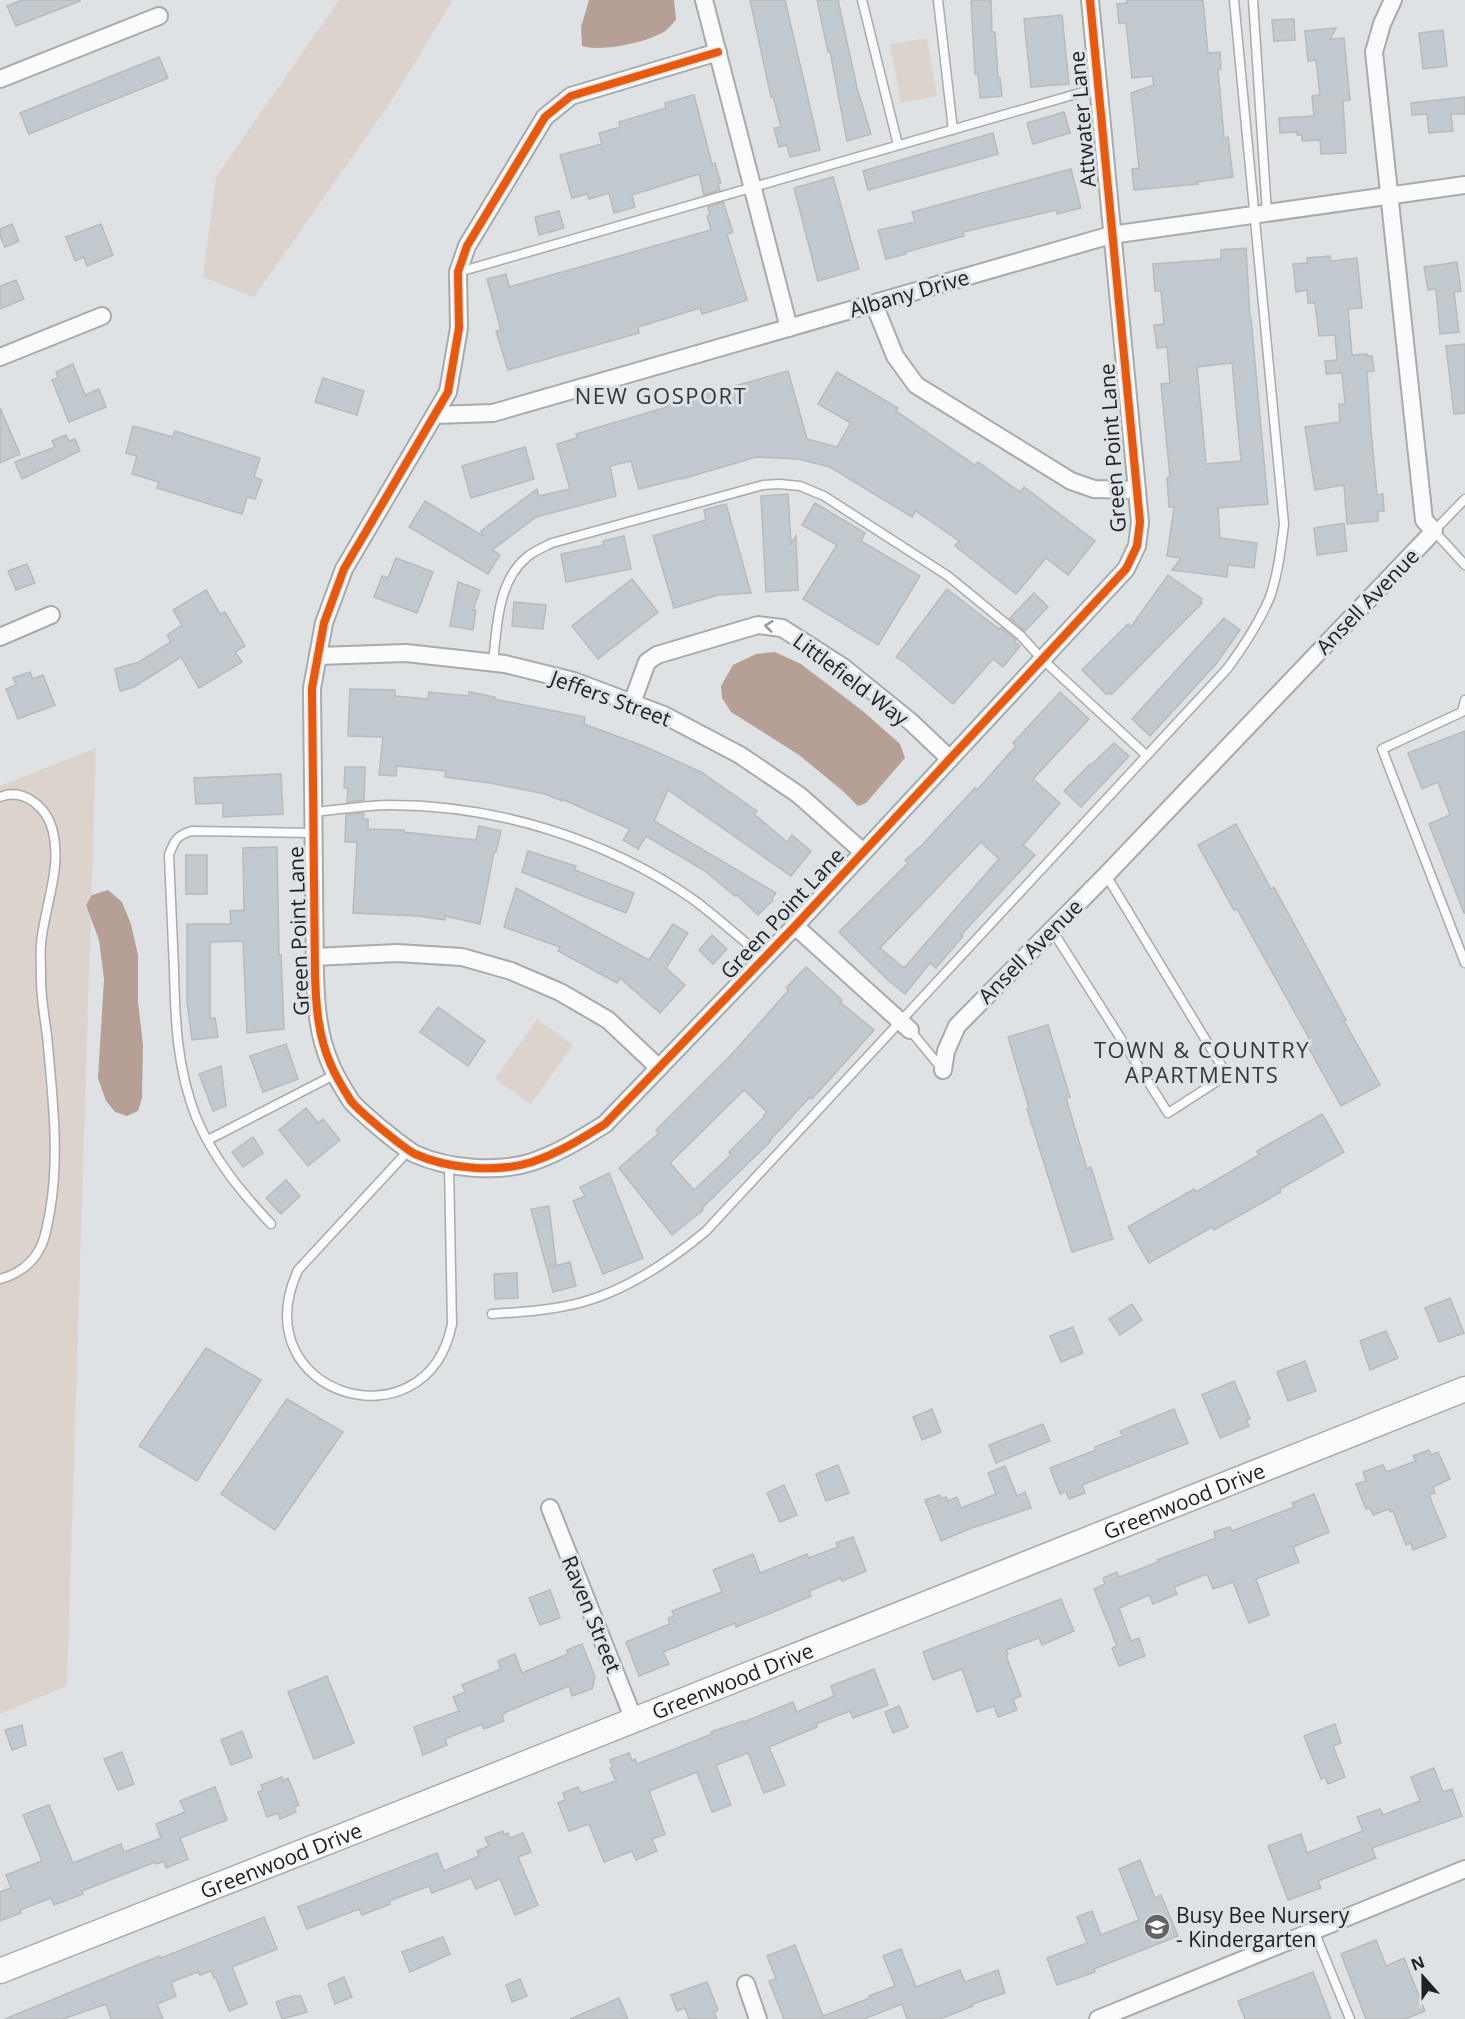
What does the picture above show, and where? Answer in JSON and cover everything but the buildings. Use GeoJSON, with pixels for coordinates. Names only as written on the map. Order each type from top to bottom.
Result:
{"type":"FeatureCollection","features":[{"type":"Feature","properties":{"kind":"street"},"geometry":{"type":"LineString","coordinates":[[704,0],[789,328]]}},
{"type":"Feature","properties":{"kind":"street","name":"Attwater Lane"},"geometry":{"type":"LineString","coordinates":[[1090,0],[1111,235]]}},
{"type":"Feature","properties":{"kind":"street","name":"Ansell Avenue"},"geometry":{"type":"LineString","coordinates":[[944,1071],[946,1051],[957,1026],[1106,876],[1434,531],[1424,520],[1374,52],[1382,24],[1393,0]]}},
{"type":"Feature","properties":{"kind":"street"},"geometry":{"type":"LineString","coordinates":[[0,79],[159,16]]}},
{"type":"Feature","properties":{"kind":"street","name":"Green Point Lane"},"geometry":{"type":"LineString","coordinates":[[718,52],[571,96],[545,117],[467,246],[458,272],[459,328],[448,392],[344,568],[324,623],[312,688],[314,957],[317,1021],[330,1064],[352,1102],[415,1154],[449,1164],[501,1168],[531,1162],[569,1147],[605,1124],[795,926],[1126,569],[1137,546],[1140,522],[1111,235]]}},
{"type":"Feature","properties":{"kind":"street","name":"Albany Drive"},"geometry":{"type":"LineString","coordinates":[[435,415],[493,413],[1111,235],[1465,185]]}},
{"type":"Feature","properties":{"kind":"street"},"geometry":{"type":"LineString","coordinates":[[874,304],[895,356],[916,385],[1071,481],[1094,489],[1137,490]]}},
{"type":"Feature","properties":{"kind":"street"},"geometry":{"type":"LineString","coordinates":[[0,357],[102,316]]}},
{"type":"Feature","properties":{"kind":"street"},"geometry":{"type":"LineString","coordinates":[[0,637],[51,615]]}},
{"type":"Feature","properties":{"kind":"street","name":"Littlefield Way"},"geometry":{"type":"LineString","coordinates":[[632,703],[647,662],[657,655],[758,625],[769,625],[782,628],[843,667],[911,722],[950,759]]}},
{"type":"Feature","properties":{"kind":"street","name":"Jeffers Street"},"geometry":{"type":"LineString","coordinates":[[318,656],[406,653],[493,663],[574,681],[664,715],[740,755],[799,795],[863,852]]}},
{"type":"Feature","properties":{"kind":"street"},"geometry":{"type":"LineString","coordinates":[[795,926],[905,1026]]}},
{"type":"Feature","properties":{"kind":"street"},"geometry":{"type":"LineString","coordinates":[[314,957],[397,953],[462,957],[511,971],[560,992],[608,1020],[659,1068]]}},
{"type":"Feature","properties":{"kind":"street","name":"Greenwood Drive"},"geometry":{"type":"LineString","coordinates":[[0,1971],[1465,1389]]}},
{"type":"Feature","properties":{"kind":"street","name":"Raven Street"},"geometry":{"type":"LineString","coordinates":[[550,1509],[634,1720]]}},
{"type":"Feature","properties":{"kind":"street"},"geometry":{"type":"LineString","coordinates":[[1098,2019],[1465,1869]]}},
{"type":"Feature","properties":{"kind":"street"},"geometry":{"type":"LineString","coordinates":[[746,1984],[758,2019]]}},
{"type":"Feature","properties":{"kind":"lane"},"geometry":{"type":"LineString","coordinates":[[862,0],[898,145]]}},
{"type":"Feature","properties":{"kind":"lane"},"geometry":{"type":"LineString","coordinates":[[938,0],[953,130]]}},
{"type":"Feature","properties":{"kind":"lane"},"geometry":{"type":"LineString","coordinates":[[1234,0],[1261,214]]}},
{"type":"Feature","properties":{"kind":"lane"},"geometry":{"type":"LineString","coordinates":[[492,1314],[537,1311],[583,1302],[619,1289],[680,1253],[706,1231],[905,1026],[1146,755],[1227,669],[1249,639],[1270,595],[1279,560],[1284,524],[1261,214],[1253,0]]}},
{"type":"Feature","properties":{"kind":"lane"},"geometry":{"type":"LineString","coordinates":[[458,272],[1097,88]]}},
{"type":"Feature","properties":{"kind":"lane"},"geometry":{"type":"LineString","coordinates":[[493,663],[500,604],[510,576],[527,557],[552,543],[763,485],[800,486],[824,496],[948,576],[1020,635],[1042,659],[1146,755]]}},
{"type":"Feature","properties":{"kind":"lane"},"geometry":{"type":"LineString","coordinates":[[1465,499],[1434,531],[1465,566]]}},
{"type":"Feature","properties":{"kind":"lane"},"geometry":{"type":"LineString","coordinates":[[1465,700],[1462,712],[1382,749],[1465,963]]}},
{"type":"Feature","properties":{"kind":"lane"},"geometry":{"type":"LineString","coordinates":[[0,797],[17,795],[39,805],[54,833],[50,897],[41,943],[41,976],[55,1160],[52,1198],[45,1235],[39,1251],[28,1265],[17,1273],[0,1280]]}},
{"type":"Feature","properties":{"kind":"lane"},"geometry":{"type":"LineString","coordinates":[[313,812],[389,805],[454,808],[513,819],[570,837],[640,867],[694,900],[764,958]]}},
{"type":"Feature","properties":{"kind":"lane"},"geometry":{"type":"LineString","coordinates":[[271,1224],[242,1192],[217,1158],[196,1117],[183,1075],[176,1034],[170,855],[174,840],[192,831],[313,833]]}},
{"type":"Feature","properties":{"kind":"lane"},"geometry":{"type":"LineString","coordinates":[[1051,930],[1168,1113],[1227,1075],[1106,876]]}},
{"type":"Feature","properties":{"kind":"lane"},"geometry":{"type":"LineString","coordinates":[[905,1026],[944,1071]]}},
{"type":"Feature","properties":{"kind":"lane"},"geometry":{"type":"LineString","coordinates":[[208,1140],[336,1074]]}},
{"type":"Feature","properties":{"kind":"lane"},"geometry":{"type":"LineString","coordinates":[[409,1150],[298,1270],[290,1289],[286,1312],[291,1342],[300,1360],[316,1378],[337,1390],[359,1396],[398,1392],[412,1385],[434,1366],[446,1347],[452,1324],[449,1164]]}},
{"type":"Feature","properties":{"kind":"lane"},"geometry":{"type":"LineString","coordinates":[[1314,1931],[1350,2019]]}},
{"type":"Feature","properties":{"kind":"shaded area"},"geometry":{"type":"Polygon","coordinates":[[[339,0],[453,0],[390,103],[254,297],[203,277],[216,177],[339,0]]]}},
{"type":"Feature","properties":{"kind":"shaded area"},"geometry":{"type":"Polygon","coordinates":[[[589,0],[674,0],[676,20],[668,29],[654,37],[611,47],[590,48],[582,46],[581,27],[589,0]]]}},
{"type":"Feature","properties":{"kind":"shaded area"},"geometry":{"type":"Polygon","coordinates":[[[927,38],[937,96],[901,103],[890,44],[927,38]]]}},
{"type":"Feature","properties":{"kind":"shaded area"},"geometry":{"type":"Polygon","coordinates":[[[775,652],[801,664],[864,712],[900,744],[905,758],[866,803],[858,806],[799,755],[731,712],[722,698],[721,686],[733,665],[756,654],[775,652]]]}},
{"type":"Feature","properties":{"kind":"shaded area"},"geometry":{"type":"Polygon","coordinates":[[[96,748],[67,1686],[0,1714],[0,786],[96,748]]]}},
{"type":"Feature","properties":{"kind":"shaded area"},"geometry":{"type":"Polygon","coordinates":[[[108,890],[122,902],[131,924],[138,955],[138,1002],[143,1045],[142,1098],[138,1111],[127,1116],[115,1112],[106,1101],[98,1078],[104,979],[99,940],[86,905],[92,895],[108,890]]]}},
{"type":"Feature","properties":{"kind":"shaded area"},"geometry":{"type":"Polygon","coordinates":[[[537,1019],[573,1045],[531,1104],[495,1079],[537,1019]]]}},
{"type":"Feature","properties":{"kind":"cycle path"},"geometry":{"type":"LineString","coordinates":[[718,52],[571,96],[545,117],[467,246],[458,272],[459,328],[448,392],[344,569],[324,623],[312,688],[315,975],[320,1032],[331,1065],[351,1101],[409,1150],[442,1163],[473,1168],[504,1168],[532,1162],[561,1150],[605,1124],[795,926],[1126,569],[1137,546],[1140,522],[1090,0]]}},
{"type":"Feature","properties":{"kind":"place","name":"Busy Bee Nursery - Kindergarten"},"geometry":{"type":"Point","coordinates":[1157,1927]}},
{"type":"Feature","properties":{"kind":"district","name":"NEW GOSPORT"},"geometry":{"type":"Point","coordinates":[661,395]}},
{"type":"Feature","properties":{"kind":"district","name":"TOWN & COUNTRY APARTMENTS"},"geometry":{"type":"Point","coordinates":[1202,1062]}}]}
